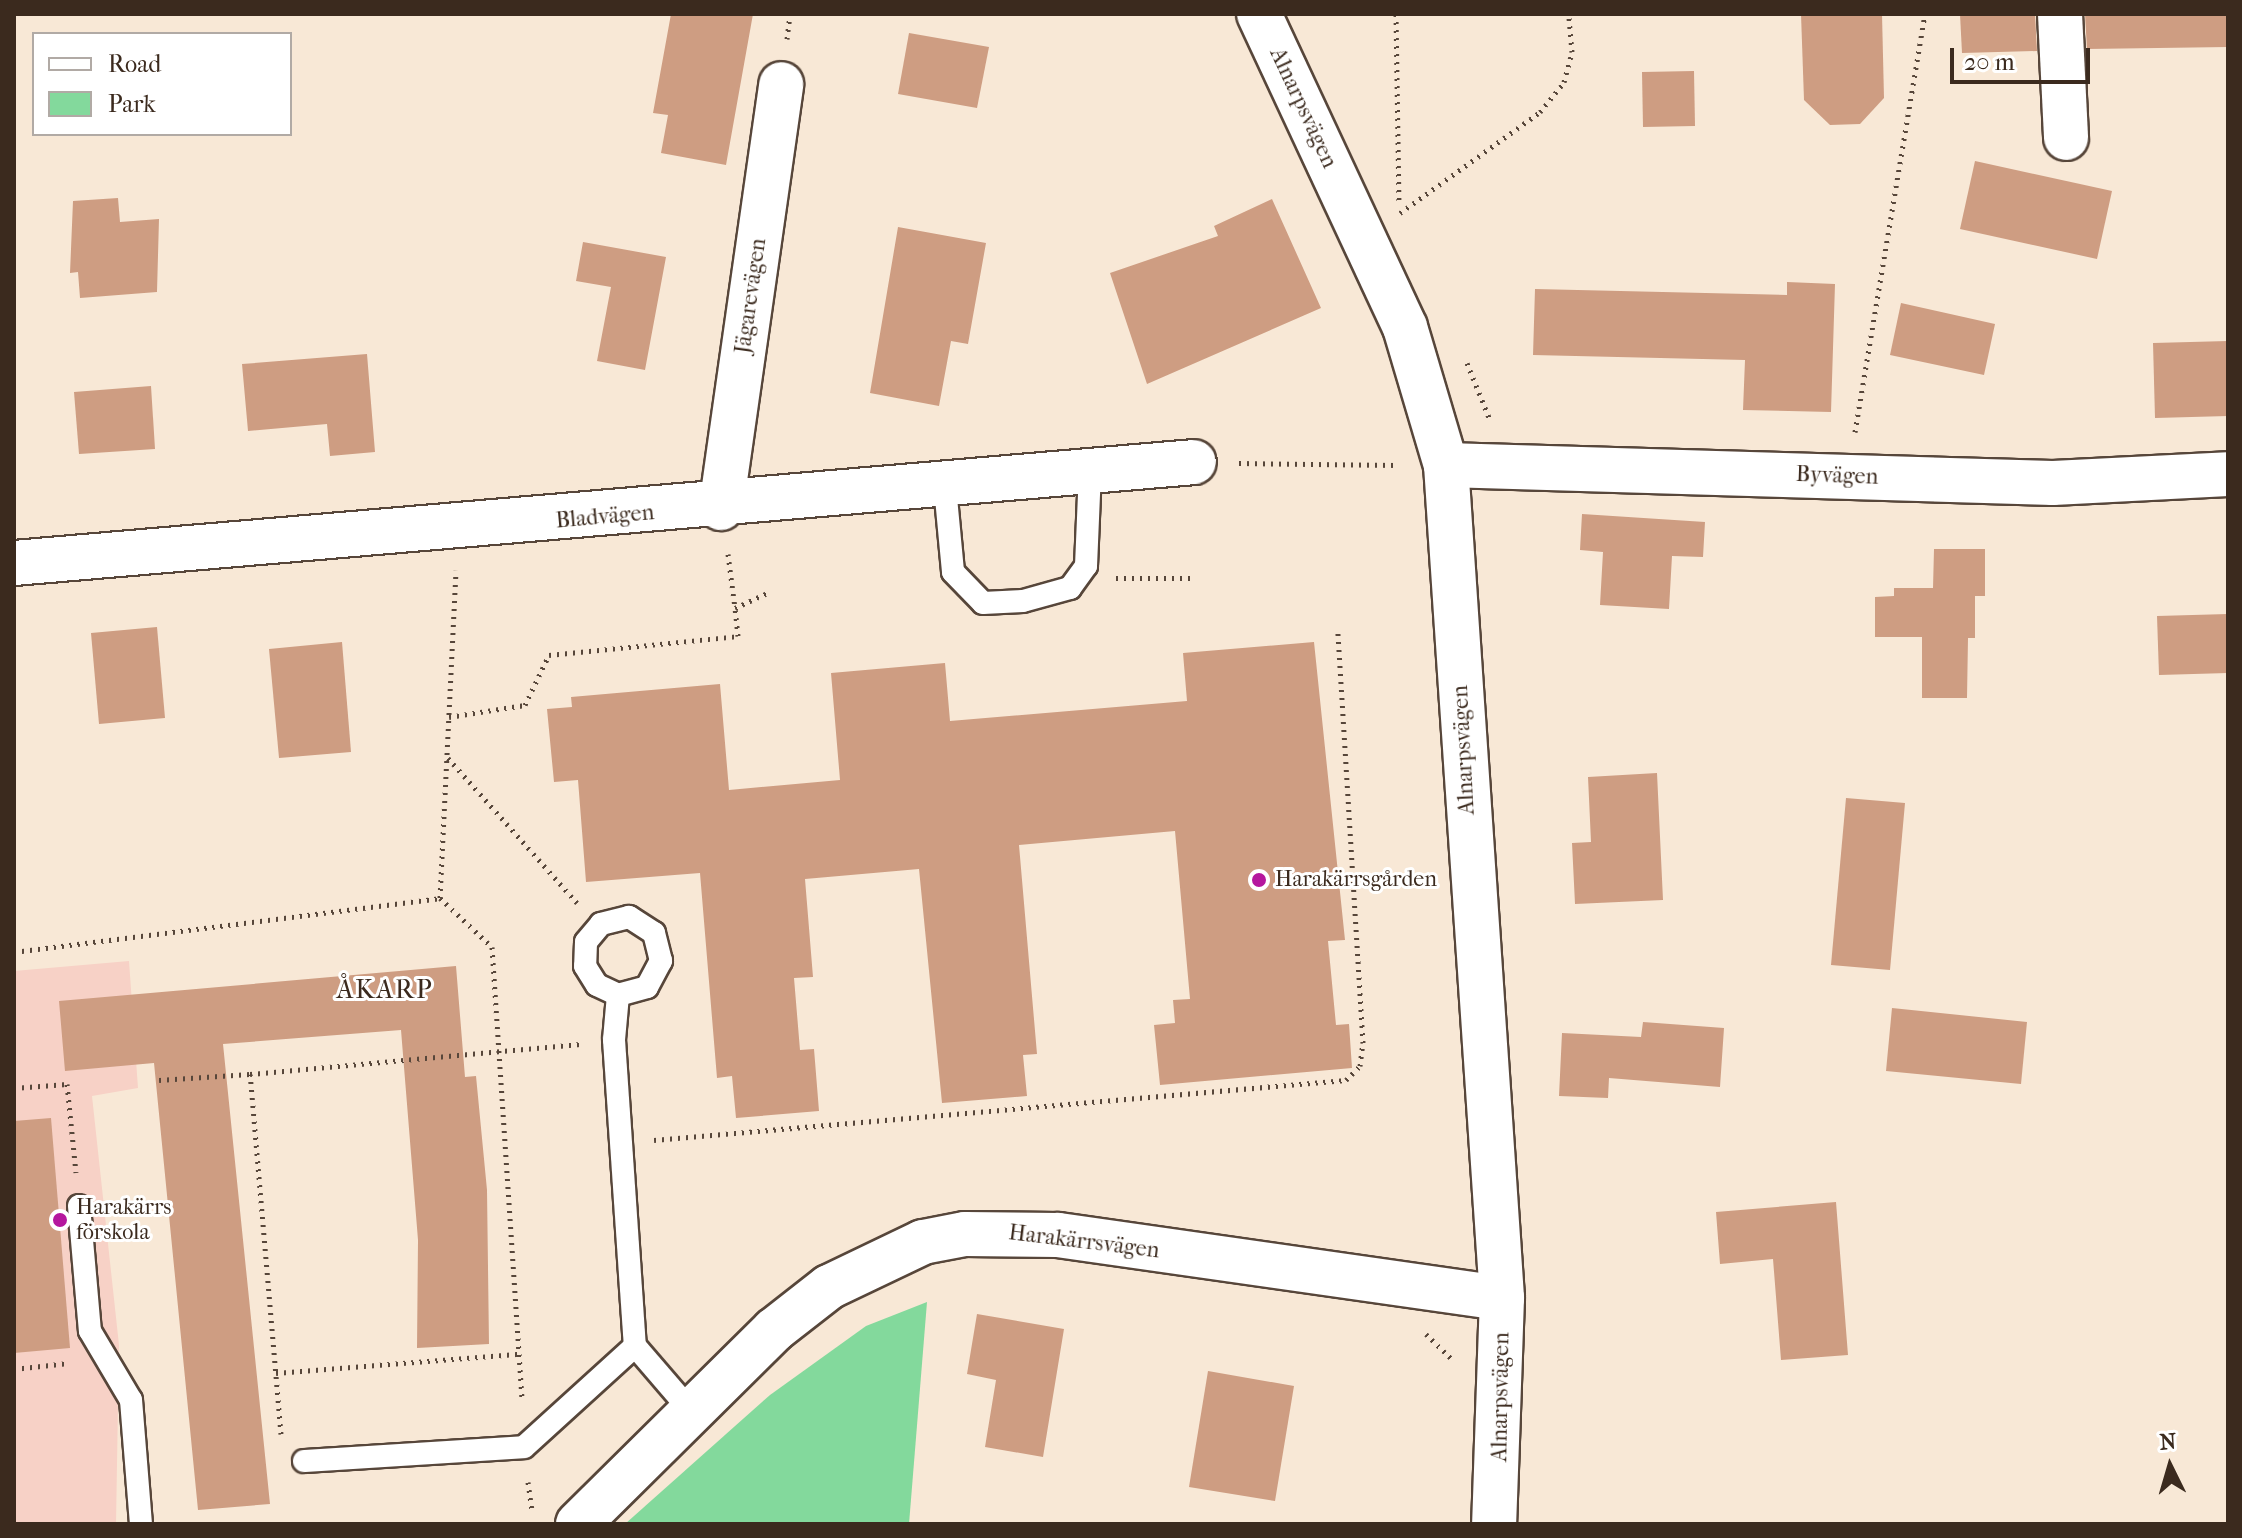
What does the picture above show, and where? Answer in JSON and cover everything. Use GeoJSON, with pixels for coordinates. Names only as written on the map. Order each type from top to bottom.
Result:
{"type":"FeatureCollection","features":[{"type":"Feature","properties":{"kind":"street","name":"Alnarpsvägen"},"geometry":{"type":"LineString","coordinates":[[1259,14],[1405,327],[1446,465],[1502,1298],[1494,1524]]}},
{"type":"Feature","properties":{"kind":"street"},"geometry":{"type":"LineString","coordinates":[[2060,14],[2066,138]]}},
{"type":"Feature","properties":{"kind":"street","name":"Jägarevägen"},"geometry":{"type":"LineString","coordinates":[[721,508],[781,84]]}},
{"type":"Feature","properties":{"kind":"street","name":"Bladvägen"},"geometry":{"type":"LineString","coordinates":[[14,563],[721,508],[1194,462]]}},
{"type":"Feature","properties":{"kind":"street","name":"Byvägen"},"geometry":{"type":"LineString","coordinates":[[1446,465],[2053,483],[2228,474]]}},
{"type":"Feature","properties":{"kind":"street","name":"Harakärrsvägen"},"geometry":{"type":"LineString","coordinates":[[578,1524],[690,1410],[829,1287],[875,1260],[965,1234],[1058,1235],[1502,1298]]}},
{"type":"Feature","properties":{"kind":"lane"},"geometry":{"type":"LineString","coordinates":[[945,487],[953,572],[983,603],[1070,588],[1086,566],[1090,472]]}},
{"type":"Feature","properties":{"kind":"lane"},"geometry":{"type":"LineString","coordinates":[[629,917],[654,933],[661,961],[647,987],[618,995],[597,985],[585,966],[586,942],[601,924],[629,917]]}},
{"type":"Feature","properties":{"kind":"lane"},"geometry":{"type":"LineString","coordinates":[[618,995],[614,1040],[635,1346],[690,1410]]}},
{"type":"Feature","properties":{"kind":"lane"},"geometry":{"type":"LineString","coordinates":[[79,1206],[90,1331],[103,1359],[131,1400],[141,1524]]}},
{"type":"Feature","properties":{"kind":"lane"},"geometry":{"type":"LineString","coordinates":[[304,1461],[524,1447],[635,1346]]}},
{"type":"Feature","properties":{"kind":"path"},"geometry":{"type":"LineString","coordinates":[[1396,14],[1399,213],[1402,227]]}},
{"type":"Feature","properties":{"kind":"path"},"geometry":{"type":"LineString","coordinates":[[1399,213],[1540,112],[1564,82],[1572,52],[1569,14]]}},
{"type":"Feature","properties":{"kind":"path"},"geometry":{"type":"LineString","coordinates":[[1847,476],[1925,14]]}},
{"type":"Feature","properties":{"kind":"path"},"geometry":{"type":"LineString","coordinates":[[1464,358],[1502,467]]}},
{"type":"Feature","properties":{"kind":"path"},"geometry":{"type":"LineString","coordinates":[[1194,462],[1446,465]]}},
{"type":"Feature","properties":{"kind":"path"},"geometry":{"type":"LineString","coordinates":[[449,717],[525,705],[549,655],[738,636],[721,508]]}},
{"type":"Feature","properties":{"kind":"path"},"geometry":{"type":"LineString","coordinates":[[458,529],[440,898],[492,947],[494,1052],[524,1447],[533,1524]]}},
{"type":"Feature","properties":{"kind":"path"},"geometry":{"type":"LineString","coordinates":[[1086,566],[1129,584],[1190,578]]}},
{"type":"Feature","properties":{"kind":"path"},"geometry":{"type":"LineString","coordinates":[[735,608],[767,593]]}},
{"type":"Feature","properties":{"kind":"path"},"geometry":{"type":"LineString","coordinates":[[621,1143],[1346,1080],[1360,1066],[1363,1043],[1338,631]]}},
{"type":"Feature","properties":{"kind":"path"},"geometry":{"type":"LineString","coordinates":[[447,757],[601,924]]}},
{"type":"Feature","properties":{"kind":"path"},"geometry":{"type":"LineString","coordinates":[[14,952],[440,898]]}},
{"type":"Feature","properties":{"kind":"path"},"geometry":{"type":"LineString","coordinates":[[159,1080],[614,1040]]}},
{"type":"Feature","properties":{"kind":"path"},"geometry":{"type":"LineString","coordinates":[[250,1074],[282,1452],[304,1461]]}},
{"type":"Feature","properties":{"kind":"path"},"geometry":{"type":"LineString","coordinates":[[14,1088],[67,1084],[79,1206]]}},
{"type":"Feature","properties":{"kind":"path"},"geometry":{"type":"LineString","coordinates":[[1423,1331],[1453,1361],[1456,1374]]}},
{"type":"Feature","properties":{"kind":"path"},"geometry":{"type":"LineString","coordinates":[[276,1373],[519,1354]]}},
{"type":"Feature","properties":{"kind":"path"},"geometry":{"type":"LineString","coordinates":[[14,1369],[103,1359]]}},
{"type":"Feature","properties":{"kind":"shaded area","name":"Harakärrs förskola"},"geometry":{"type":"Polygon","coordinates":[[[129,961],[138,1088],[92,1096],[119,1345],[116,1524],[14,1524],[14,971],[129,961]]]}},
{"type":"Feature","properties":{"kind":"green space"},"geometry":{"type":"Polygon","coordinates":[[[927,1302],[909,1524],[625,1524],[770,1395],[866,1326],[927,1302]]]}},
{"type":"Feature","properties":{"kind":"building"},"geometry":{"type":"Polygon","coordinates":[[[671,14],[753,14],[726,165],[661,153],[668,115],[653,113],[671,14]]]}},
{"type":"Feature","properties":{"kind":"building"},"geometry":{"type":"Polygon","coordinates":[[[1801,14],[1882,14],[1884,98],[1860,124],[1830,125],[1804,100],[1801,14]]]}},
{"type":"Feature","properties":{"kind":"building"},"geometry":{"type":"Polygon","coordinates":[[[1960,14],[2035,14],[2037,51],[1962,53],[1960,14]]]}},
{"type":"Feature","properties":{"kind":"building"},"geometry":{"type":"Polygon","coordinates":[[[2085,14],[2228,14],[2228,47],[2087,49],[2085,14]]]}},
{"type":"Feature","properties":{"kind":"building"},"geometry":{"type":"Polygon","coordinates":[[[909,33],[989,47],[977,108],[898,94],[909,33]]]}},
{"type":"Feature","properties":{"kind":"building"},"geometry":{"type":"Polygon","coordinates":[[[1694,71],[1695,126],[1643,127],[1642,72],[1694,71]]]}},
{"type":"Feature","properties":{"kind":"building"},"geometry":{"type":"Polygon","coordinates":[[[1975,161],[2112,191],[2097,259],[1960,229],[1975,161]]]}},
{"type":"Feature","properties":{"kind":"building"},"geometry":{"type":"Polygon","coordinates":[[[118,198],[120,222],[159,219],[157,292],[80,298],[78,272],[70,273],[73,201],[118,198]]]}},
{"type":"Feature","properties":{"kind":"building"},"geometry":{"type":"Polygon","coordinates":[[[1272,199],[1321,308],[1147,384],[1110,273],[1218,236],[1214,226],[1272,199]]]}},
{"type":"Feature","properties":{"kind":"building"},"geometry":{"type":"Polygon","coordinates":[[[898,227],[986,243],[968,344],[951,341],[939,406],[870,393],[898,227]]]}},
{"type":"Feature","properties":{"kind":"building"},"geometry":{"type":"Polygon","coordinates":[[[583,242],[666,257],[645,370],[597,361],[611,287],[576,281],[583,242]]]}},
{"type":"Feature","properties":{"kind":"building"},"geometry":{"type":"Polygon","coordinates":[[[1787,282],[1835,284],[1831,412],[1743,410],[1745,360],[1533,355],[1535,289],[1787,295],[1787,282]]]}},
{"type":"Feature","properties":{"kind":"building"},"geometry":{"type":"Polygon","coordinates":[[[1901,303],[1995,324],[1984,375],[1890,355],[1901,303]]]}},
{"type":"Feature","properties":{"kind":"building"},"geometry":{"type":"Polygon","coordinates":[[[2228,341],[2228,416],[2155,418],[2153,343],[2228,341]]]}},
{"type":"Feature","properties":{"kind":"building"},"geometry":{"type":"Polygon","coordinates":[[[367,354],[375,452],[330,456],[327,424],[248,431],[242,364],[367,354]]]}},
{"type":"Feature","properties":{"kind":"building"},"geometry":{"type":"Polygon","coordinates":[[[151,386],[155,449],[79,454],[74,392],[151,386]]]}},
{"type":"Feature","properties":{"kind":"building"},"geometry":{"type":"Polygon","coordinates":[[[1582,514],[1705,522],[1703,557],[1672,556],[1669,609],[1600,605],[1603,552],[1580,550],[1582,514]]]}},
{"type":"Feature","properties":{"kind":"building"},"geometry":{"type":"Polygon","coordinates":[[[1934,549],[1985,549],[1985,596],[1975,596],[1975,638],[1968,638],[1967,698],[1922,698],[1922,637],[1875,637],[1875,597],[1894,596],[1894,588],[1933,588],[1934,549]]]}},
{"type":"Feature","properties":{"kind":"building"},"geometry":{"type":"Polygon","coordinates":[[[2228,614],[2228,673],[2159,675],[2157,616],[2228,614]]]}},
{"type":"Feature","properties":{"kind":"building"},"geometry":{"type":"Polygon","coordinates":[[[157,627],[165,718],[99,724],[91,633],[157,627]]]}},
{"type":"Feature","properties":{"kind":"building"},"geometry":{"type":"Polygon","coordinates":[[[342,642],[351,752],[279,758],[269,649],[342,642]]]}},
{"type":"Feature","properties":{"kind":"building","name":"Harakärrsgården"},"geometry":{"type":"Polygon","coordinates":[[[1314,642],[1345,940],[1328,941],[1336,1025],[1349,1024],[1352,1068],[1160,1085],[1154,1025],[1175,1023],[1173,1000],[1190,999],[1175,831],[1019,845],[1037,1054],[1023,1055],[1027,1096],[942,1103],[919,869],[805,879],[813,977],[794,978],[800,1050],[814,1049],[819,1111],[736,1118],[732,1076],[717,1078],[700,873],[586,882],[578,780],[554,782],[547,709],[572,707],[571,697],[720,684],[729,790],[840,780],[831,673],[945,663],[950,721],[1187,701],[1183,653],[1314,642]]]}},
{"type":"Feature","properties":{"kind":"building"},"geometry":{"type":"Polygon","coordinates":[[[1657,773],[1663,900],[1575,904],[1572,843],[1591,842],[1588,777],[1657,773]]]}},
{"type":"Feature","properties":{"kind":"building"},"geometry":{"type":"Polygon","coordinates":[[[1846,798],[1905,803],[1890,970],[1831,965],[1846,798]]]}},
{"type":"Feature","properties":{"kind":"building"},"geometry":{"type":"Polygon","coordinates":[[[456,966],[465,1077],[476,1076],[487,1190],[489,1344],[417,1348],[418,1240],[401,1030],[223,1044],[270,1504],[198,1510],[154,1063],[65,1071],[59,1001],[456,966]]]}},
{"type":"Feature","properties":{"kind":"building"},"geometry":{"type":"Polygon","coordinates":[[[1892,1008],[2027,1022],[2021,1084],[1886,1071],[1892,1008]]]}},
{"type":"Feature","properties":{"kind":"building"},"geometry":{"type":"Polygon","coordinates":[[[1643,1022],[1724,1028],[1720,1087],[1609,1078],[1608,1098],[1559,1096],[1562,1033],[1641,1037],[1643,1022]]]}},
{"type":"Feature","properties":{"kind":"building"},"geometry":{"type":"Polygon","coordinates":[[[51,1118],[70,1348],[14,1353],[14,1121],[51,1118]]]}},
{"type":"Feature","properties":{"kind":"building"},"geometry":{"type":"Polygon","coordinates":[[[1836,1202],[1848,1355],[1781,1360],[1773,1259],[1720,1264],[1716,1212],[1836,1202]]]}},
{"type":"Feature","properties":{"kind":"building"},"geometry":{"type":"Polygon","coordinates":[[[977,1314],[1064,1329],[1043,1457],[985,1447],[996,1380],[967,1374],[977,1314]]]}},
{"type":"Feature","properties":{"kind":"building"},"geometry":{"type":"Polygon","coordinates":[[[1208,1371],[1294,1386],[1275,1501],[1189,1487],[1208,1371]]]}},
{"type":"Feature","properties":{"kind":"place","name":"Harakärrsgården"},"geometry":{"type":"Point","coordinates":[1259,880]}},
{"type":"Feature","properties":{"kind":"place","name":"Harakärrs förskola"},"geometry":{"type":"Point","coordinates":[60,1220]}},
{"type":"Feature","properties":{"kind":"district","name":"ÅKARP"},"geometry":{"type":"Point","coordinates":[385,990]}}]}
